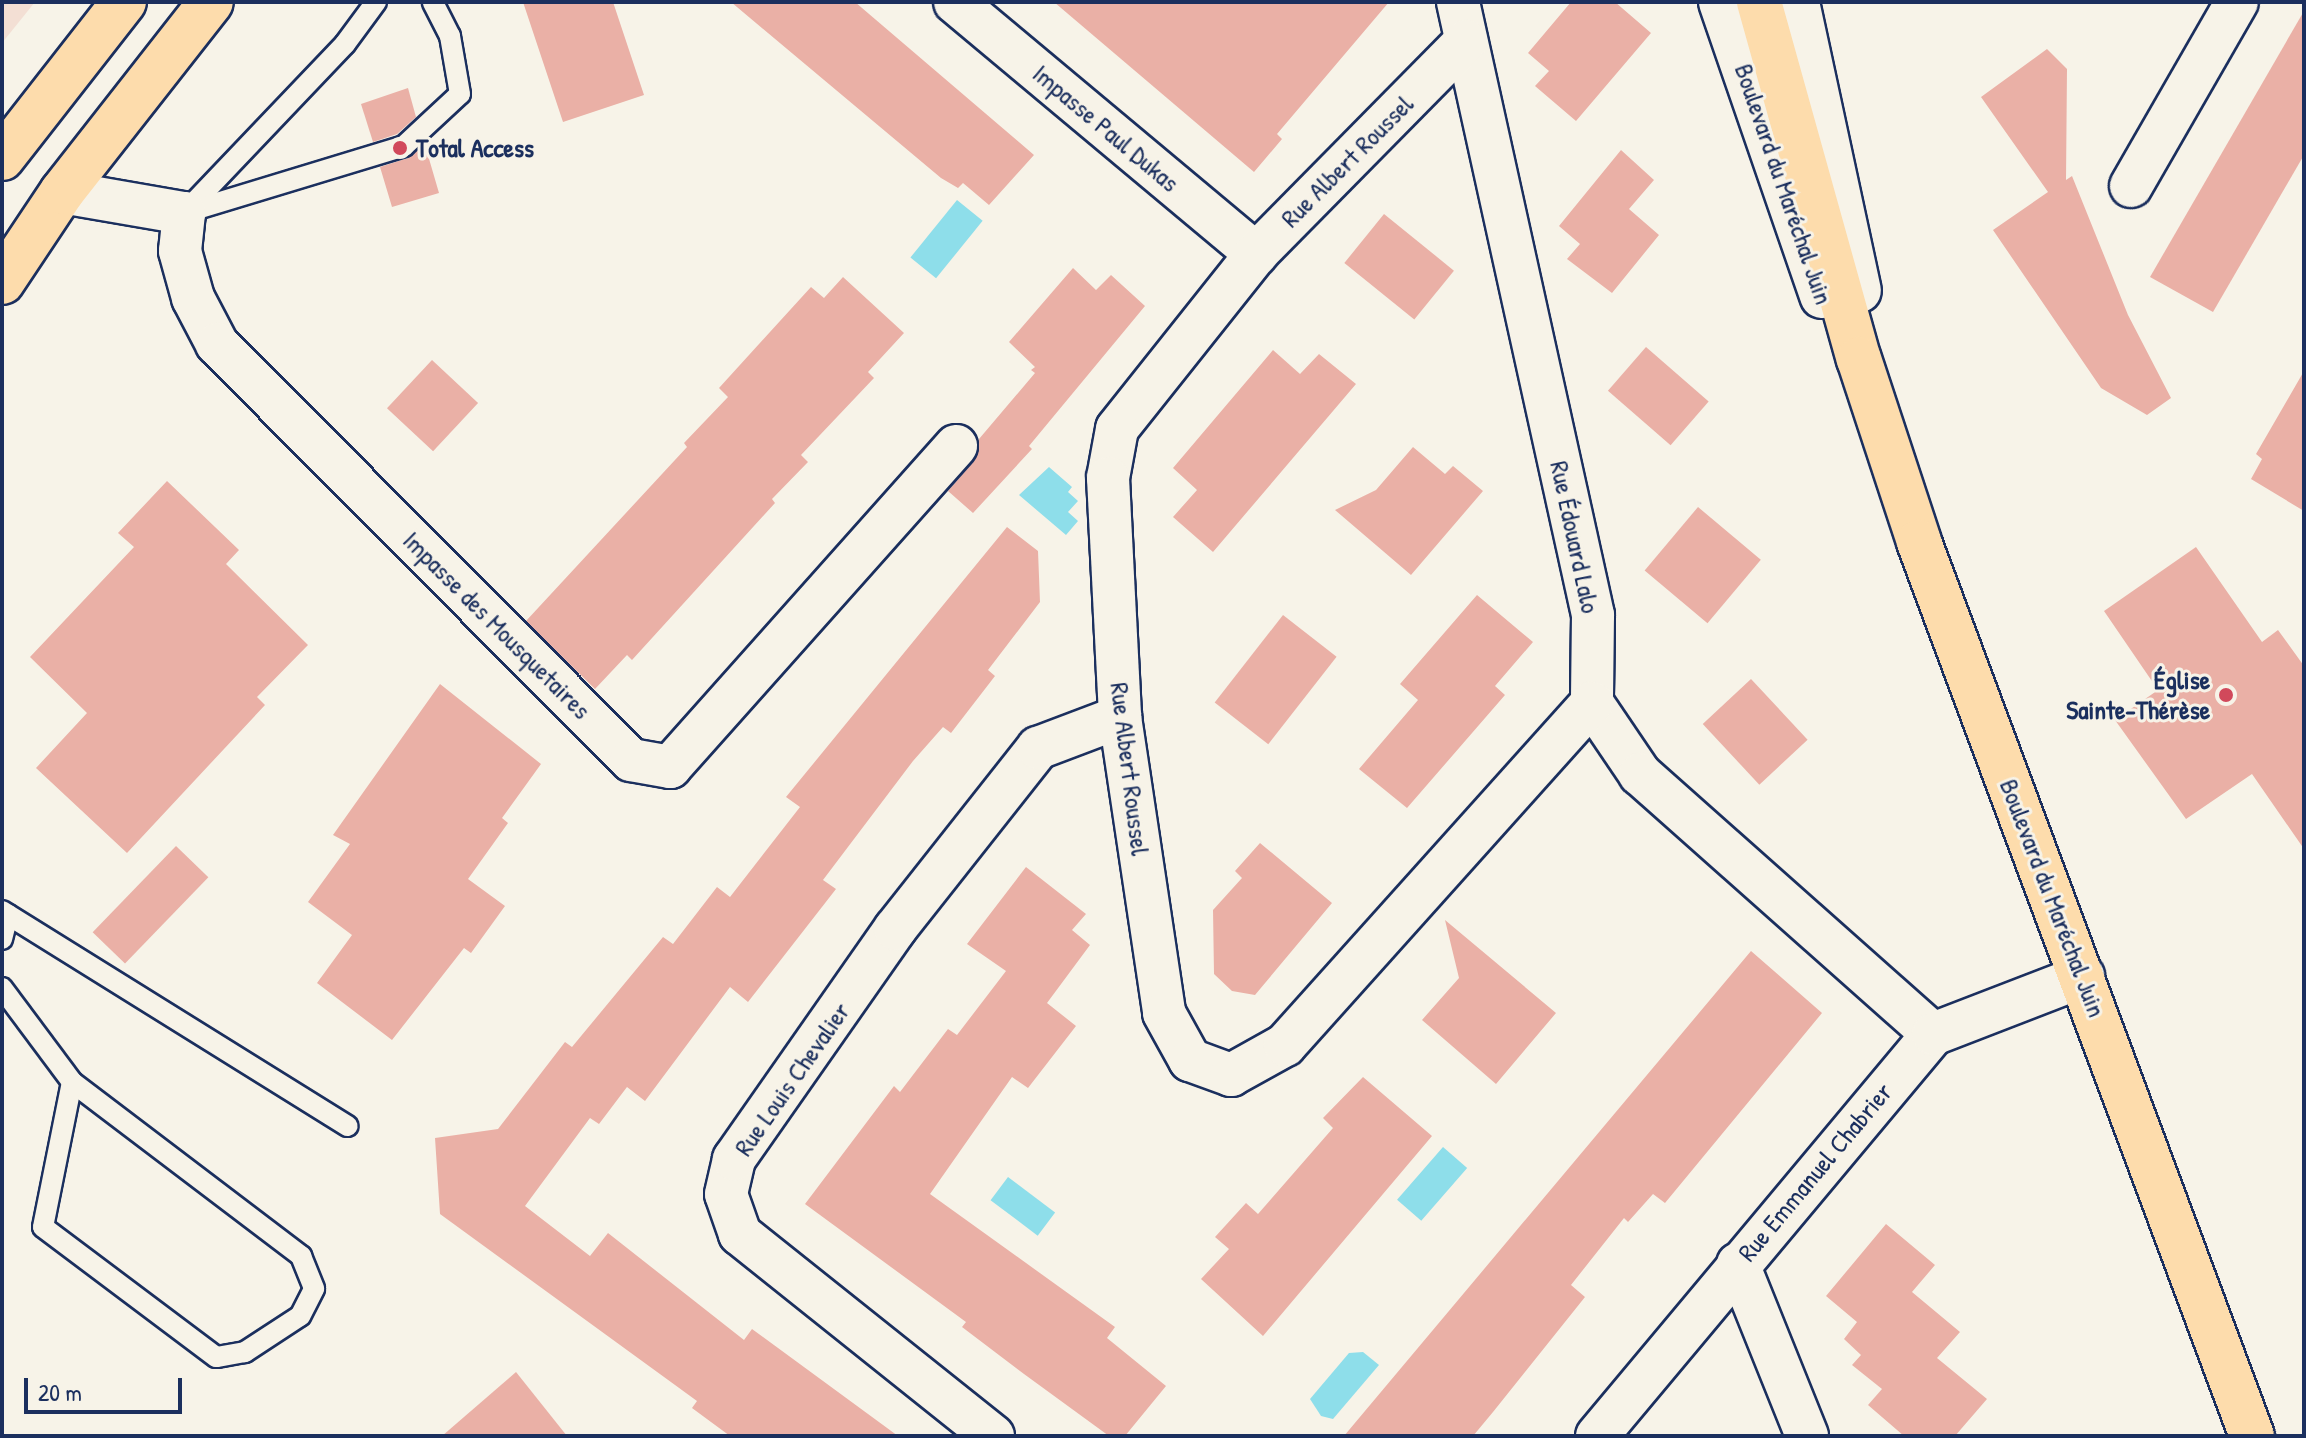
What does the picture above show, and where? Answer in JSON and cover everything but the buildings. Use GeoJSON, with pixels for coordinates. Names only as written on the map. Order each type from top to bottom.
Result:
{"type":"FeatureCollection","features":[{"type":"Feature","properties":{"kind":"main road"},"geometry":{"type":"LineString","coordinates":[[2,158],[124,2]]}},
{"type":"Feature","properties":{"kind":"main road"},"geometry":{"type":"LineString","coordinates":[[2,282],[62,192],[211,2]]}},
{"type":"Feature","properties":{"kind":"main road","name":"Boulevard du Maréchal Juin"},"geometry":{"type":"LineString","coordinates":[[1759,2],[1859,359],[1919,542],[2252,1436]]}},
{"type":"Feature","properties":{"kind":"street","name":"Impasse Paul Dukas"},"geometry":{"type":"LineString","coordinates":[[955,2],[1256,254]]}},
{"type":"Feature","properties":{"kind":"street","name":"Boulevard du Maréchal Juin"},"geometry":{"type":"LineString","coordinates":[[1721,2],[1830,319],[1859,359]]}},
{"type":"Feature","properties":{"kind":"street","name":"Boulevard du Maréchal Juin"},"geometry":{"type":"LineString","coordinates":[[1797,2],[1863,312],[1859,359]]}},
{"type":"Feature","properties":{"kind":"street"},"geometry":{"type":"LineString","coordinates":[[2131,186],[2237,2]]}},
{"type":"Feature","properties":{"kind":"street","name":"Rue Albert Roussel"},"geometry":{"type":"LineString","coordinates":[[1462,22],[1256,254],[1117,429],[1108,478],[1120,717],[1164,1013],[1190,1060],[1231,1075],[1285,1045],[1592,703]]}},
{"type":"Feature","properties":{"kind":"street","name":"Rue Édouard Lalo"},"geometry":{"type":"LineString","coordinates":[[1462,22],[1593,615],[1592,703]]}},
{"type":"Feature","properties":{"kind":"street"},"geometry":{"type":"LineString","coordinates":[[62,192],[184,213]]}},
{"type":"Feature","properties":{"kind":"street","name":"Impasse des Mousquetaires"},"geometry":{"type":"LineString","coordinates":[[184,213],[180,251],[193,298],[217,344],[631,760],[670,767],[956,446]]}},
{"type":"Feature","properties":{"kind":"street"},"geometry":{"type":"LineString","coordinates":[[1592,703],[1640,774],[1933,1034]]}},
{"type":"Feature","properties":{"kind":"street","name":"Rue Louis Chevalier"},"geometry":{"type":"LineString","coordinates":[[993,1436],[740,1234],[726,1194],[734,1159],[895,929],[1038,748],[1120,717]]}},
{"type":"Feature","properties":{"kind":"street","name":"Rue Emmanuel Chabrier"},"geometry":{"type":"LineString","coordinates":[[1597,1436],[1933,1034],[2083,976]]}},
{"type":"Feature","properties":{"kind":"street"},"geometry":{"type":"LineString","coordinates":[[1738,1264],[1807,1436]]}},
{"type":"Feature","properties":{"kind":"lane"},"geometry":{"type":"LineString","coordinates":[[184,213],[345,44],[376,2]]}},
{"type":"Feature","properties":{"kind":"lane"},"geometry":{"type":"LineString","coordinates":[[184,213],[404,146],[460,94],[450,36],[433,2]]}},
{"type":"Feature","properties":{"kind":"lane"},"geometry":{"type":"LineString","coordinates":[[2,939],[5,913],[347,1126]]}},
{"type":"Feature","properties":{"kind":"lane"},"geometry":{"type":"LineString","coordinates":[[2,988],[72,1082],[301,1256],[314,1289],[300,1316],[245,1352],[216,1357],[43,1227],[72,1082]]}},
{"type":"Feature","properties":{"kind":"shaded area"},"geometry":{"type":"Polygon","coordinates":[[[2,2],[35,2],[2,43],[2,2]]]}},
{"type":"Feature","properties":{"kind":"water"},"geometry":{"type":"Polygon","coordinates":[[[957,200],[983,221],[936,278],[910,258],[957,200]]]}},
{"type":"Feature","properties":{"kind":"water"},"geometry":{"type":"Polygon","coordinates":[[[1049,467],[1072,487],[1068,492],[1078,501],[1068,512],[1078,521],[1066,535],[1019,495],[1049,467]]]}},
{"type":"Feature","properties":{"kind":"water"},"geometry":{"type":"Polygon","coordinates":[[[1443,1147],[1467,1168],[1421,1221],[1397,1200],[1443,1147]]]}},
{"type":"Feature","properties":{"kind":"water"},"geometry":{"type":"Polygon","coordinates":[[[1008,1177],[1055,1213],[1038,1236],[991,1200],[1008,1177]]]}},
{"type":"Feature","properties":{"kind":"water"},"geometry":{"type":"Polygon","coordinates":[[[1363,1352],[1379,1365],[1333,1419],[1321,1416],[1310,1399],[1349,1353],[1363,1352]]]}},
{"type":"Feature","properties":{"kind":"place","name":"Total Access"},"geometry":{"type":"Point","coordinates":[400,148]}},
{"type":"Feature","properties":{"kind":"place","name":"Église Sainte-Thérèse"},"geometry":{"type":"Point","coordinates":[2226,695]}}]}
